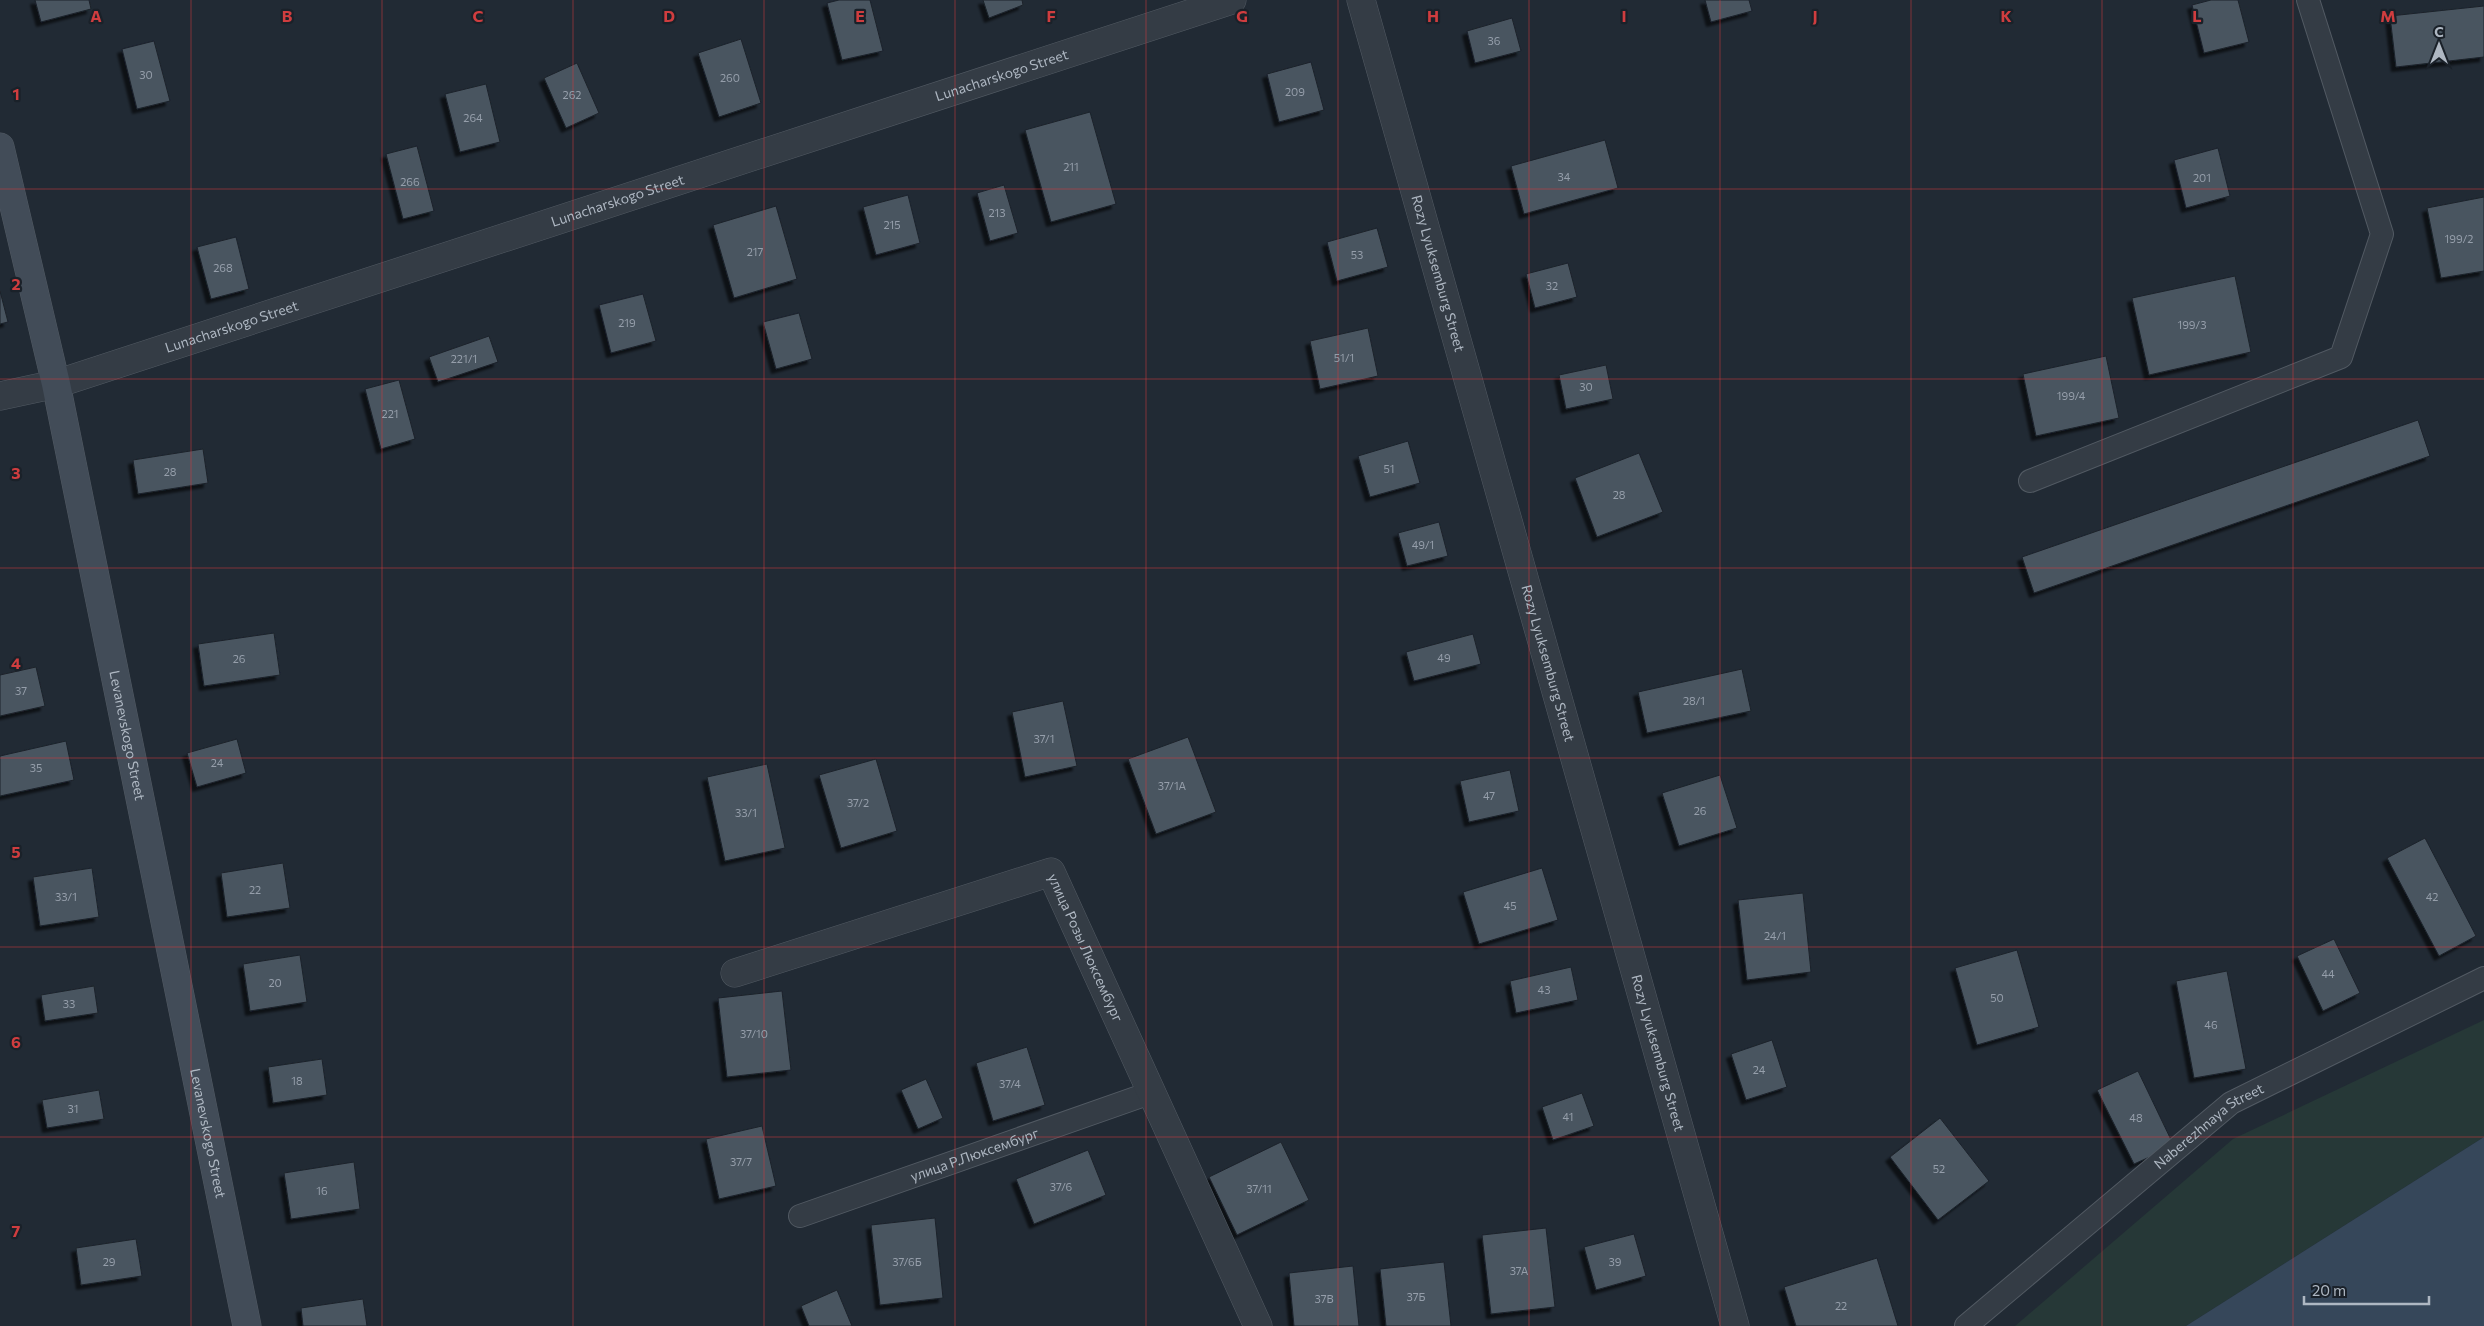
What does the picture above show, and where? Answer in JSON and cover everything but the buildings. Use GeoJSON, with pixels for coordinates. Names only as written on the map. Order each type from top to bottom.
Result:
{"type":"FeatureCollection","features":[{"type":"Feature","properties":{"kind":"street","name":"Lunacharskogo Street"},"geometry":{"type":"LineString","coordinates":[[0,396],[56,384],[1232,0]]}},
{"type":"Feature","properties":{"kind":"street","name":"Rozy Lyuksemburg Street"},"geometry":{"type":"LineString","coordinates":[[1361,0],[1735,1326]]}},
{"type":"Feature","properties":{"kind":"street","name":"Levanevskogo Street"},"geometry":{"type":"LineString","coordinates":[[0,147],[56,384],[247,1326]]}},
{"type":"Feature","properties":{"kind":"street","name":"улица Розы Люксембург"},"geometry":{"type":"LineString","coordinates":[[735,973],[1051,872],[1150,1093],[1258,1326]]}},
{"type":"Feature","properties":{"kind":"lane"},"geometry":{"type":"LineString","coordinates":[[2030,481],[2341,357],[2382,234],[2308,0]]}},
{"type":"Feature","properties":{"kind":"lane","name":"Naberezhnaya Street"},"geometry":{"type":"LineString","coordinates":[[1966,1326],[2231,1103],[2484,978]]}},
{"type":"Feature","properties":{"kind":"lane","name":"улица Р.Люксембург"},"geometry":{"type":"LineString","coordinates":[[800,1216],[1150,1093]]}},
{"type":"Feature","properties":{"kind":"shaded area"},"geometry":{"type":"Polygon","coordinates":[[[2484,1020],[2484,1137],[2186,1326],[2015,1326],[2233,1139],[2484,1020]]]}},
{"type":"Feature","properties":{"kind":"water"},"geometry":{"type":"Polygon","coordinates":[[[2484,1137],[2484,1326],[2186,1326],[2484,1137]]]}}]}
